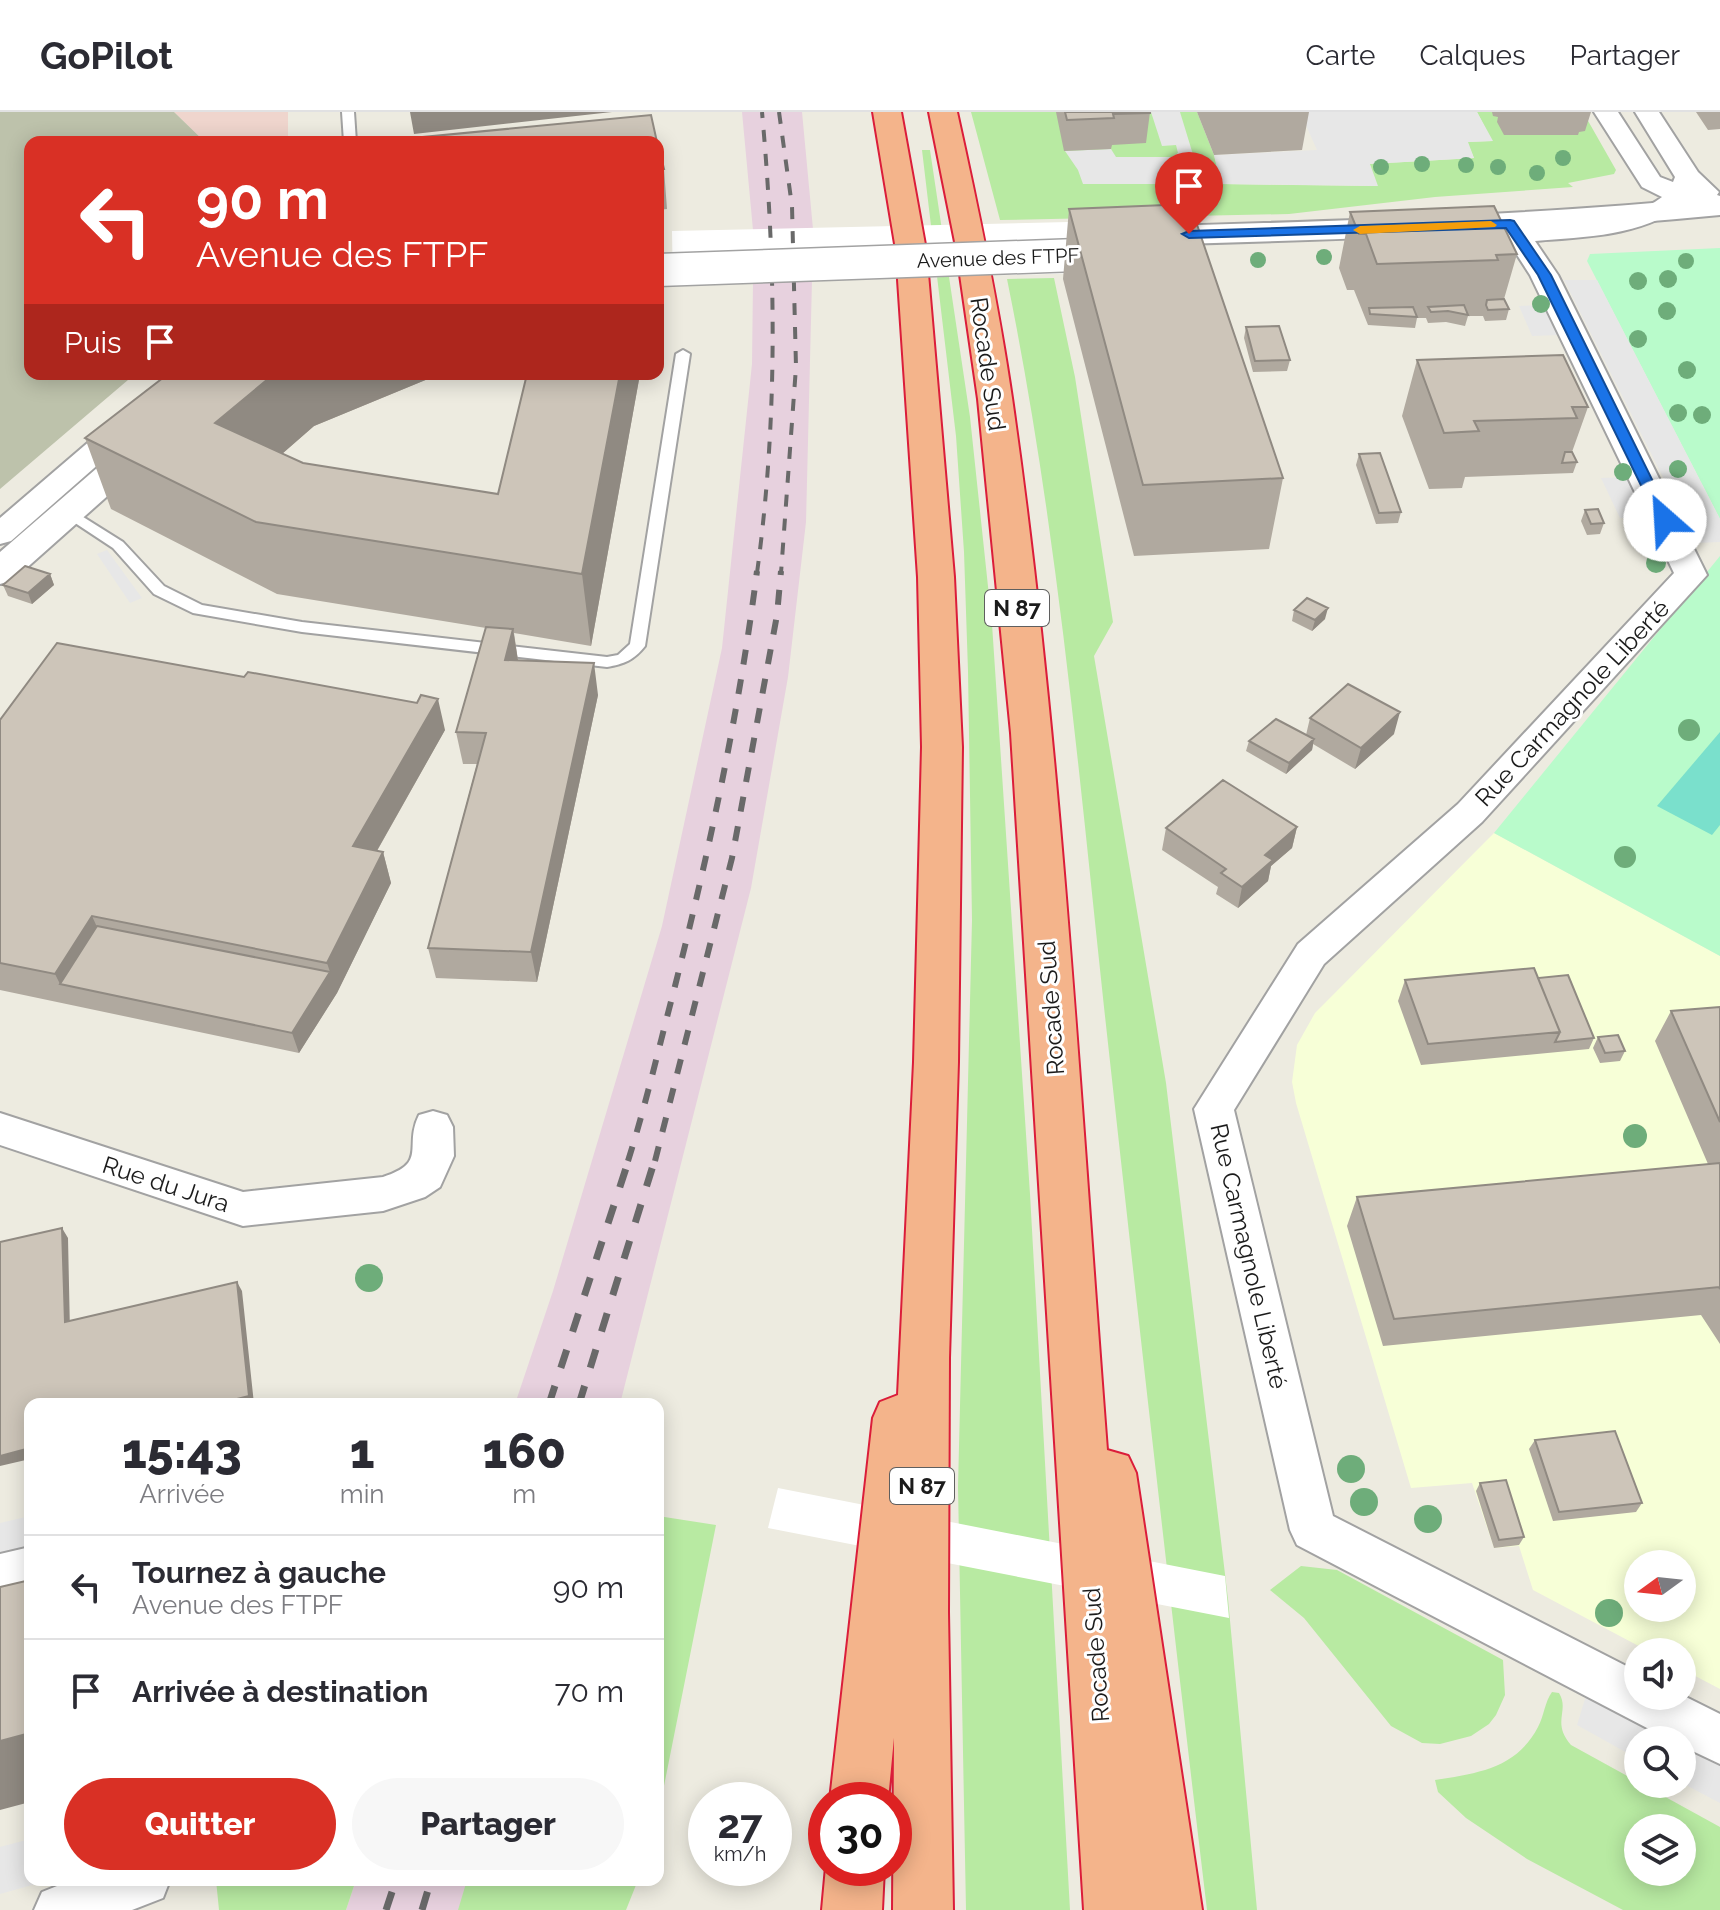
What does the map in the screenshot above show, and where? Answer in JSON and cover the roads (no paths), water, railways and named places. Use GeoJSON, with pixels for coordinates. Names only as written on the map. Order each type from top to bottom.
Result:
{"type":"FeatureCollection","features":[{"type":"Feature","properties":{"kind":"highway","name":"N 87"},"geometry":{"type":"LineString","coordinates":[[887,112],[911,250],[936,577],[942,747],[936,1062],[924,1358],[921,1612],[923,1910]]}},
{"type":"Feature","properties":{"kind":"highway","name":"Rocade Sud"},"geometry":{"type":"LineString","coordinates":[[943,112],[971,247],[995,399],[1031,733],[1114,1910]]}},
{"type":"Feature","properties":{"kind":"highway"},"geometry":{"type":"LineString","coordinates":[[861,1782],[936,1062]]}},
{"type":"Feature","properties":{"kind":"highway"},"geometry":{"type":"LineString","coordinates":[[1059,1109],[1172,1910]]}},
{"type":"Feature","properties":{"kind":"highway"},"geometry":{"type":"LineString","coordinates":[[852,1910],[854,1886]]}},
{"type":"Feature","properties":{"kind":"street"},"geometry":{"type":"LineString","coordinates":[[1606,112],[1651,182],[1668,199]]}},
{"type":"Feature","properties":{"kind":"street"},"geometry":{"type":"LineString","coordinates":[[1647,112],[1668,199]]}},
{"type":"Feature","properties":{"kind":"street","name":"Avenue des FTPF"},"geometry":{"type":"LineString","coordinates":[[664,251],[1094,252],[1467,244],[1668,199],[1720,204]]}},
{"type":"Feature","properties":{"kind":"street","name":"Avenue des FTPF"},"geometry":{"type":"LineString","coordinates":[[664,270],[1720,222]]}},
{"type":"Feature","properties":{"kind":"street","name":"Rue Carmagnole Liberté"},"geometry":{"type":"LineString","coordinates":[[1516,232],[1544,275],[1691,575],[1470,813],[1311,954],[1214,1109],[1313,1530],[1720,1740]]}},
{"type":"Feature","properties":{"kind":"street"},"geometry":{"type":"LineString","coordinates":[[0,534],[157,398],[186,380]]}},
{"type":"Feature","properties":{"kind":"street"},"geometry":{"type":"LineString","coordinates":[[0,551],[174,401],[203,380]]}},
{"type":"Feature","properties":{"kind":"street"},"geometry":{"type":"LineString","coordinates":[[0,572],[191,404],[226,380]]}},
{"type":"Feature","properties":{"kind":"street","name":"Rue du Jura"},"geometry":{"type":"LineString","coordinates":[[0,1129],[243,1209],[383,1194],[411,1185],[426,1175],[434,1156],[433,1127]]}},
{"type":"Feature","properties":{"kind":"street"},"geometry":{"type":"LineString","coordinates":[[0,1576],[24,1570]]}},
{"type":"Feature","properties":{"kind":"street"},"geometry":{"type":"LineString","coordinates":[[60,1910],[128,1886]]}},
{"type":"Feature","properties":{"kind":"lane"},"geometry":{"type":"LineString","coordinates":[[348,112],[350,136]]}},
{"type":"Feature","properties":{"kind":"lane"},"geometry":{"type":"LineString","coordinates":[[67,513],[118,545],[159,590],[198,609],[302,627],[419,642],[607,662],[623,659],[637,646],[683,354]]}},
{"type":"Feature","properties":{"kind":"railway"},"geometry":{"type":"LineString","coordinates":[[757,573],[769,458],[773,342],[770,227],[762,112]]}},
{"type":"Feature","properties":{"kind":"railway"},"geometry":{"type":"LineString","coordinates":[[779,112],[792,206],[796,367],[781,573]]}},
{"type":"Feature","properties":{"kind":"railway"},"geometry":{"type":"LineString","coordinates":[[628,1161],[647,1097],[711,834],[732,730],[757,571]]}},
{"type":"Feature","properties":{"kind":"railway"},"geometry":{"type":"LineString","coordinates":[[655,1161],[732,858],[777,615],[781,571]]}},
{"type":"Feature","properties":{"kind":"railway"},"geometry":{"type":"LineString","coordinates":[[551,1398],[629,1159]]}},
{"type":"Feature","properties":{"kind":"railway"},"geometry":{"type":"LineString","coordinates":[[581,1398],[655,1159]]}},
{"type":"Feature","properties":{"kind":"railway"},"geometry":{"type":"LineString","coordinates":[[386,1910],[394,1886]]}},
{"type":"Feature","properties":{"kind":"railway"},"geometry":{"type":"LineString","coordinates":[[422,1910],[429,1886]]}}]}
